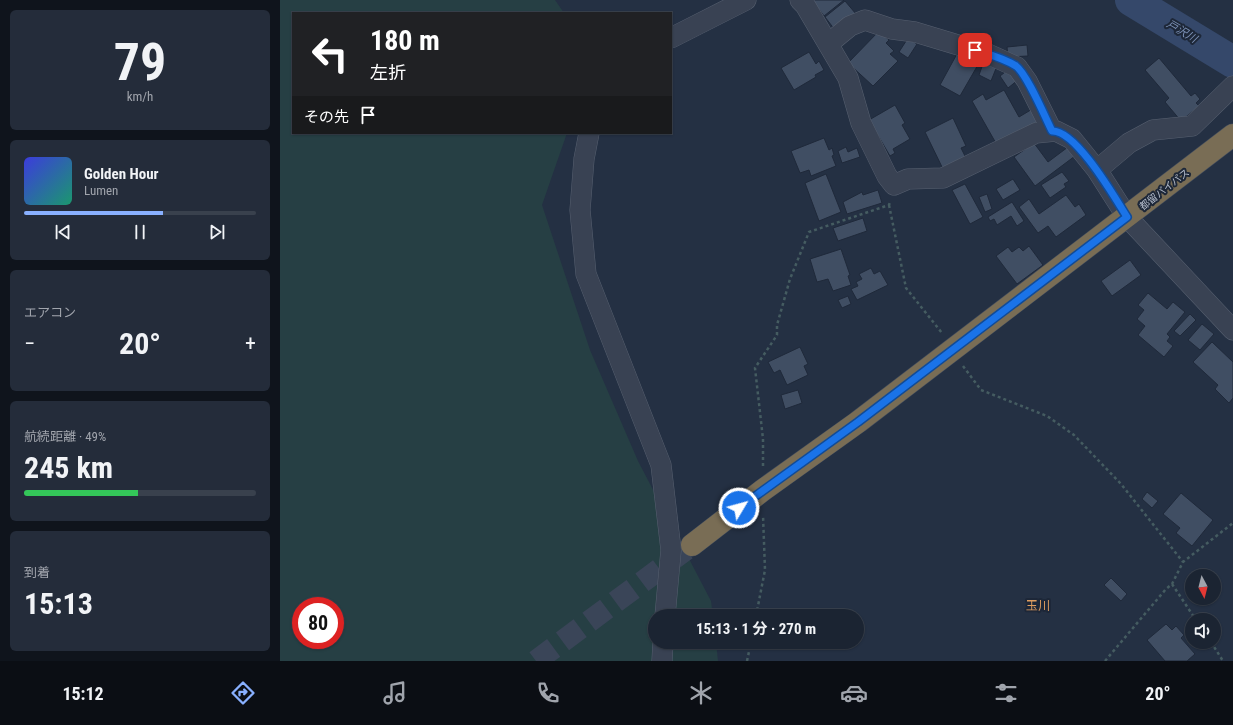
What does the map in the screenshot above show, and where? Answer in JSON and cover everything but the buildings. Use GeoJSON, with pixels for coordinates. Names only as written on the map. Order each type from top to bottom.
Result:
{"type":"FeatureCollection","features":[{"type":"Feature","properties":{"kind":"highway","name":"都留バイパス"},"geometry":{"type":"LineString","coordinates":[[692,544],[763,490],[858,422],[1233,135]]}},
{"type":"Feature","properties":{"kind":"street"},"geometry":{"type":"LineString","coordinates":[[672,37],[746,0]]}},
{"type":"Feature","properties":{"kind":"street"},"geometry":{"type":"LineString","coordinates":[[800,0],[805,5],[848,78],[861,123],[887,176],[894,185],[908,179],[943,178],[1036,133],[1056,131],[1072,139],[1097,170],[1127,217],[1233,330]]}},
{"type":"Feature","properties":{"kind":"street"},"geometry":{"type":"LineString","coordinates":[[828,44],[850,26],[865,20],[892,29],[915,32],[988,54],[1017,66],[1027,81],[1052,131]]}},
{"type":"Feature","properties":{"kind":"street"},"geometry":{"type":"LineString","coordinates":[[1097,170],[1129,143],[1153,130],[1192,126],[1228,90]]}},
{"type":"Feature","properties":{"kind":"street"},"geometry":{"type":"LineString","coordinates":[[589,134],[584,159],[580,210],[586,274],[660,465],[671,550],[666,609]]}},
{"type":"Feature","properties":{"kind":"street"},"geometry":{"type":"LineString","coordinates":[[662,661],[663,649]]}},
{"type":"Feature","properties":{"kind":"path"},"geometry":{"type":"LineString","coordinates":[[894,185],[889,205],[906,288],[954,348],[964,368],[981,390],[1047,416],[1074,435],[1120,484],[1183,562]]}},
{"type":"Feature","properties":{"kind":"path"},"geometry":{"type":"LineString","coordinates":[[757,609],[765,570],[763,440],[755,368],[777,335],[777,325],[790,278],[809,232],[889,205]]}},
{"type":"Feature","properties":{"kind":"path"},"geometry":{"type":"LineString","coordinates":[[1105,661],[1166,589],[1172,584],[1183,562],[1233,523]]}},
{"type":"Feature","properties":{"kind":"path"},"geometry":{"type":"LineString","coordinates":[[1172,584],[1191,613]]}},
{"type":"Feature","properties":{"kind":"path"},"geometry":{"type":"LineString","coordinates":[[747,661],[750,649]]}},
{"type":"Feature","properties":{"kind":"path"},"geometry":{"type":"LineString","coordinates":[[1215,649],[1223,661]]}},
{"type":"Feature","properties":{"kind":"green space"},"geometry":{"type":"Polygon","coordinates":[[[280,0],[555,0],[563,12],[292,12],[292,134],[567,134],[542,205],[590,350],[638,461],[711,601],[712,609],[648,609],[648,649],[717,649],[718,661],[280,661],[280,0]]]}},
{"type":"Feature","properties":{"kind":"waterway","name":"戸沢川"},"geometry":{"type":"LineString","coordinates":[[1131,0],[1233,62]]}},
{"type":"Feature","properties":{"kind":"tunnel"},"geometry":{"type":"LineString","coordinates":[[536,661],[692,545]]}},
{"type":"Feature","properties":{"kind":"district","name":"玉川"},"geometry":{"type":"Point","coordinates":[1038,606]}},
{"type":"Feature","properties":{"kind":"route"},"geometry":{"type":"LineString","coordinates":[[739,508],[858,422],[1127,217],[1097,170],[1072,139],[1056,131],[1052,131],[1027,81],[1017,66],[975,50]]}}]}
